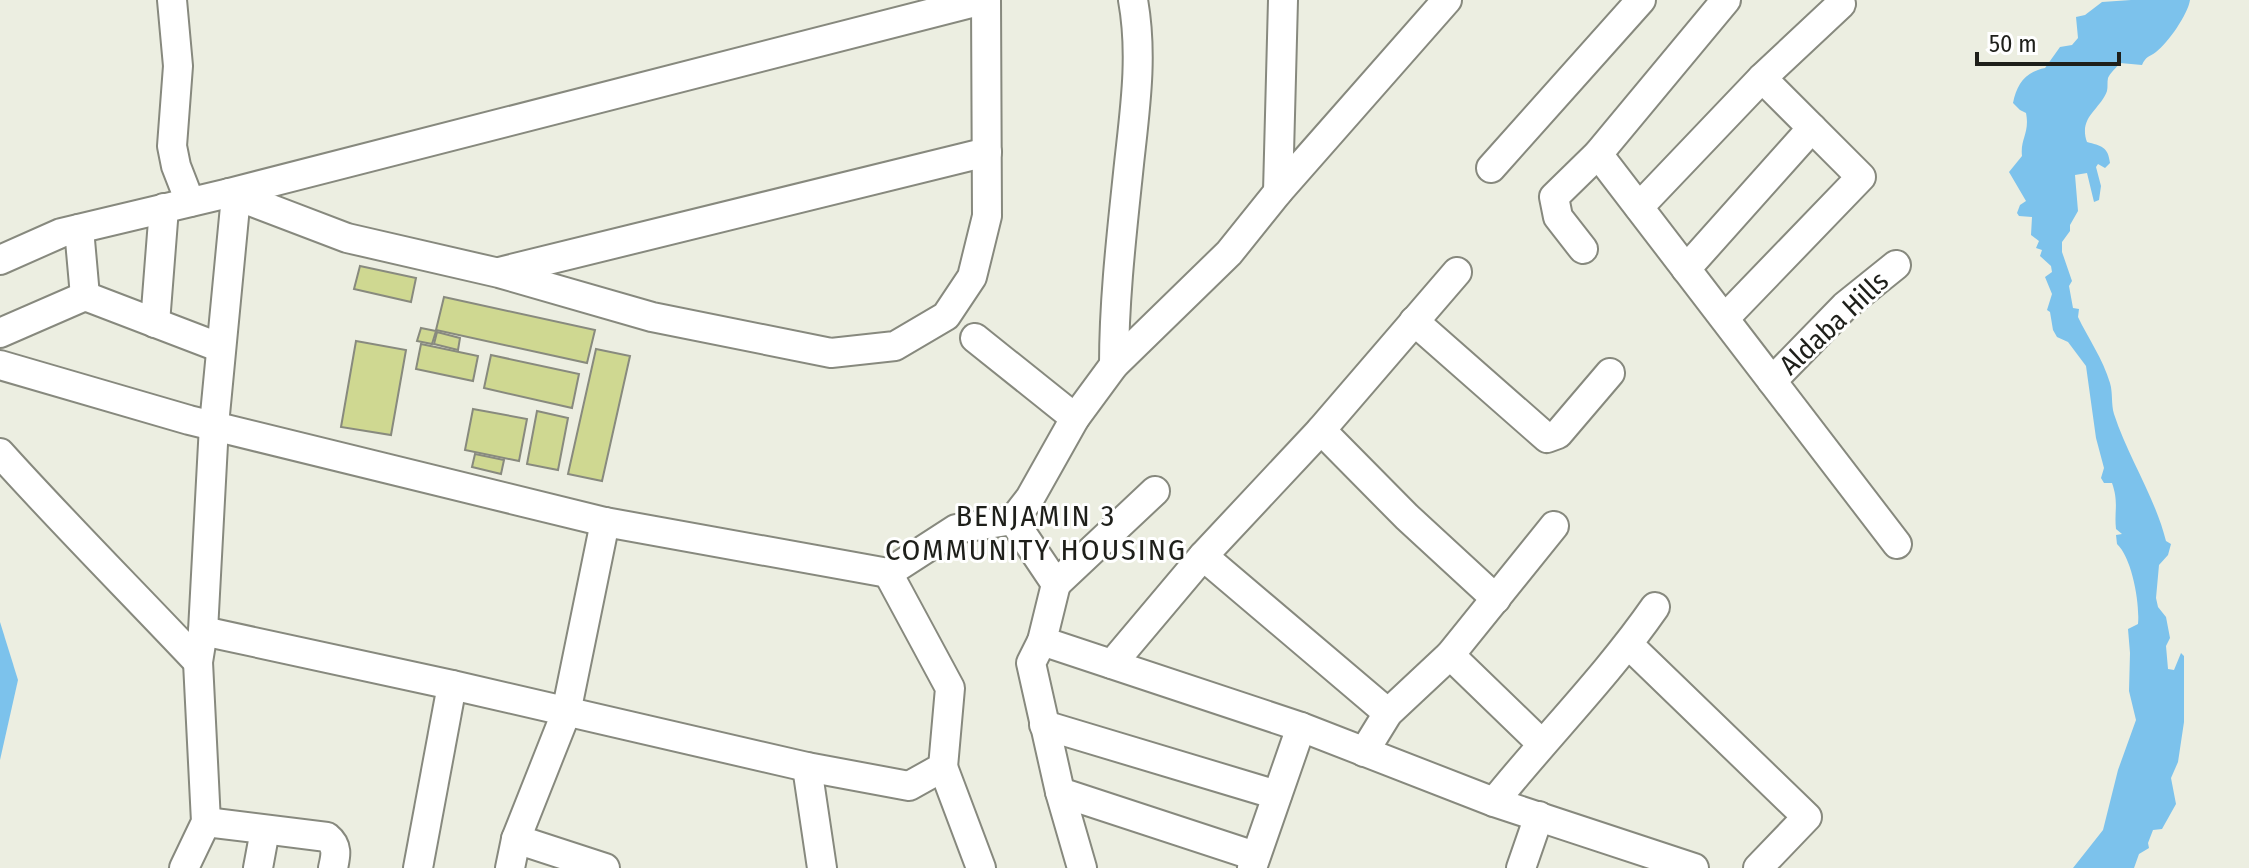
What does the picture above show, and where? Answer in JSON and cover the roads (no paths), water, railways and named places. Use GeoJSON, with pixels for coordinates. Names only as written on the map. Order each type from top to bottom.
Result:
{"type":"FeatureCollection","features":[{"type":"Feature","properties":{"kind":"street"},"geometry":{"type":"LineString","coordinates":[[155,323],[177,205],[172,146],[178,66],[172,0]]}},
{"type":"Feature","properties":{"kind":"street"},"geometry":{"type":"LineString","coordinates":[[0,260],[61,233],[232,194],[984,0],[987,216],[972,277],[946,316],[895,346],[831,353],[652,317],[499,273],[347,238],[232,194]]}},
{"type":"Feature","properties":{"kind":"street"},"geometry":{"type":"LineString","coordinates":[[1114,365],[1114,303],[1139,72],[1138,28],[1133,0]]}},
{"type":"Feature","properties":{"kind":"street"},"geometry":{"type":"LineString","coordinates":[[1278,192],[1283,0]]}},
{"type":"Feature","properties":{"kind":"street"},"geometry":{"type":"LineString","coordinates":[[0,365],[189,420],[605,522],[888,573],[956,529],[1013,520],[1030,498],[1075,418],[1114,365],[1229,253],[1278,192],[1447,0]]}},
{"type":"Feature","properties":{"kind":"street"},"geometry":{"type":"LineString","coordinates":[[1491,168],[1641,0]]}},
{"type":"Feature","properties":{"kind":"street"},"geometry":{"type":"LineString","coordinates":[[1583,249],[1558,217],[1554,197],[1598,154],[1726,0]]}},
{"type":"Feature","properties":{"kind":"street"},"geometry":{"type":"LineString","coordinates":[[1639,207],[1762,78],[1841,4],[1839,0]]}},
{"type":"Feature","properties":{"kind":"street"},"geometry":{"type":"LineString","coordinates":[[1725,318],[1861,177],[1762,78]]}},
{"type":"Feature","properties":{"kind":"street"},"geometry":{"type":"LineString","coordinates":[[1686,269],[1812,128]]}},
{"type":"Feature","properties":{"kind":"street"},"geometry":{"type":"LineString","coordinates":[[499,273],[987,152]]}},
{"type":"Feature","properties":{"kind":"street"},"geometry":{"type":"LineString","coordinates":[[1598,154],[1897,544]]}},
{"type":"Feature","properties":{"kind":"street"},"geometry":{"type":"LineString","coordinates":[[184,868],[206,822],[198,662],[203,631],[214,425],[232,194]]}},
{"type":"Feature","properties":{"kind":"street"},"geometry":{"type":"LineString","coordinates":[[79,229],[85,296]]}},
{"type":"Feature","properties":{"kind":"street","name":"Aldaba Hills"},"geometry":{"type":"LineString","coordinates":[[1772,381],[1845,306],[1896,265]]}},
{"type":"Feature","properties":{"kind":"street"},"geometry":{"type":"LineString","coordinates":[[1112,664],[1203,556],[1321,430],[1457,272]]}},
{"type":"Feature","properties":{"kind":"street"},"geometry":{"type":"LineString","coordinates":[[0,333],[85,296],[221,348]]}},
{"type":"Feature","properties":{"kind":"street"},"geometry":{"type":"LineString","coordinates":[[1414,321],[1547,438],[1558,434],[1610,373]]}},
{"type":"Feature","properties":{"kind":"street"},"geometry":{"type":"LineString","coordinates":[[975,338],[1075,418]]}},
{"type":"Feature","properties":{"kind":"street"},"geometry":{"type":"LineString","coordinates":[[1321,430],[1407,517],[1496,599]]}},
{"type":"Feature","properties":{"kind":"street"},"geometry":{"type":"LineString","coordinates":[[0,453],[198,662]]}},
{"type":"Feature","properties":{"kind":"street"},"geometry":{"type":"LineString","coordinates":[[1082,868],[1060,792],[1031,663],[1042,641],[1056,584],[1155,491]]}},
{"type":"Feature","properties":{"kind":"street"},"geometry":{"type":"LineString","coordinates":[[1013,520],[1056,584]]}},
{"type":"Feature","properties":{"kind":"street"},"geometry":{"type":"LineString","coordinates":[[510,868],[516,839],[566,713],[605,522]]}},
{"type":"Feature","properties":{"kind":"street"},"geometry":{"type":"LineString","coordinates":[[1364,752],[1388,713],[1450,655],[1554,526]]}},
{"type":"Feature","properties":{"kind":"street"},"geometry":{"type":"LineString","coordinates":[[1203,556],[1388,713]]}},
{"type":"Feature","properties":{"kind":"street"},"geometry":{"type":"LineString","coordinates":[[888,573],[950,688],[943,767],[981,868]]}},
{"type":"Feature","properties":{"kind":"street"},"geometry":{"type":"LineString","coordinates":[[1494,802],[1541,743],[1629,645],[1655,607]]}},
{"type":"Feature","properties":{"kind":"street"},"geometry":{"type":"LineString","coordinates":[[203,631],[807,767],[909,786],[943,767]]}},
{"type":"Feature","properties":{"kind":"street"},"geometry":{"type":"LineString","coordinates":[[1042,641],[1301,727],[1494,802],[1694,868]]}},
{"type":"Feature","properties":{"kind":"street"},"geometry":{"type":"LineString","coordinates":[[1629,645],[1807,817],[1758,868]]}},
{"type":"Feature","properties":{"kind":"street"},"geometry":{"type":"LineString","coordinates":[[1450,655],[1541,743]]}},
{"type":"Feature","properties":{"kind":"street"},"geometry":{"type":"LineString","coordinates":[[418,868],[452,685]]}},
{"type":"Feature","properties":{"kind":"street"},"geometry":{"type":"LineString","coordinates":[[1044,725],[1277,795]]}},
{"type":"Feature","properties":{"kind":"street"},"geometry":{"type":"LineString","coordinates":[[1060,792],[1254,862],[1301,727]]}},
{"type":"Feature","properties":{"kind":"street"},"geometry":{"type":"LineString","coordinates":[[807,767],[822,868]]}},
{"type":"Feature","properties":{"kind":"street"},"geometry":{"type":"LineString","coordinates":[[1521,868],[1539,816]]}},
{"type":"Feature","properties":{"kind":"street"},"geometry":{"type":"LineString","coordinates":[[206,822],[327,837],[337,852],[333,868]]}},
{"type":"Feature","properties":{"kind":"street"},"geometry":{"type":"LineString","coordinates":[[258,868],[265,830]]}},
{"type":"Feature","properties":{"kind":"street"},"geometry":{"type":"LineString","coordinates":[[516,839],[605,868]]}},
{"type":"Feature","properties":{"kind":"water"},"geometry":{"type":"Polygon","coordinates":[[[2190,0],[2182,20],[2161,48],[2146,58],[2142,65],[2120,63],[2109,76],[2107,91],[2088,120],[2085,133],[2087,142],[2106,150],[2110,163],[2105,168],[2098,164],[2096,167],[2101,186],[2099,200],[2094,202],[2087,173],[2075,175],[2078,211],[2062,242],[2062,252],[2072,281],[2069,286],[2073,308],[2079,309],[2078,317],[2103,366],[2110,383],[2113,410],[2120,430],[2166,541],[2171,544],[2168,555],[2159,565],[2156,598],[2158,607],[2166,617],[2170,638],[2166,646],[2168,669],[2174,670],[2181,653],[2184,656],[2184,722],[2178,762],[2171,778],[2176,804],[2162,829],[2153,830],[2149,848],[2139,854],[2134,868],[2073,868],[2103,830],[2118,770],[2136,720],[2129,691],[2128,629],[2138,624],[2138,605],[2131,570],[2117,544],[2116,535],[2122,534],[2116,529],[2112,483],[2104,483],[2101,478],[2104,468],[2096,438],[2086,366],[2068,342],[2057,337],[2053,330],[2047,310],[2052,294],[2045,277],[2052,272],[2051,266],[2040,256],[2042,250],[2036,248],[2039,241],[2031,235],[2032,217],[2017,213],[2026,201],[2009,172],[2022,156],[2027,120],[2026,113],[2013,103],[2023,80],[2032,72],[2045,68],[2060,47],[2072,45],[2078,38],[2076,17],[2085,15],[2102,2],[2190,0]]]}},
{"type":"Feature","properties":{"kind":"water"},"geometry":{"type":"Polygon","coordinates":[[[0,622],[18,680],[0,760],[0,622]]]}},
{"type":"Feature","properties":{"kind":"district","name":"BENJAMIN 3 COMMUNITY HOUSING"},"geometry":{"type":"Point","coordinates":[1036,533]}}]}
